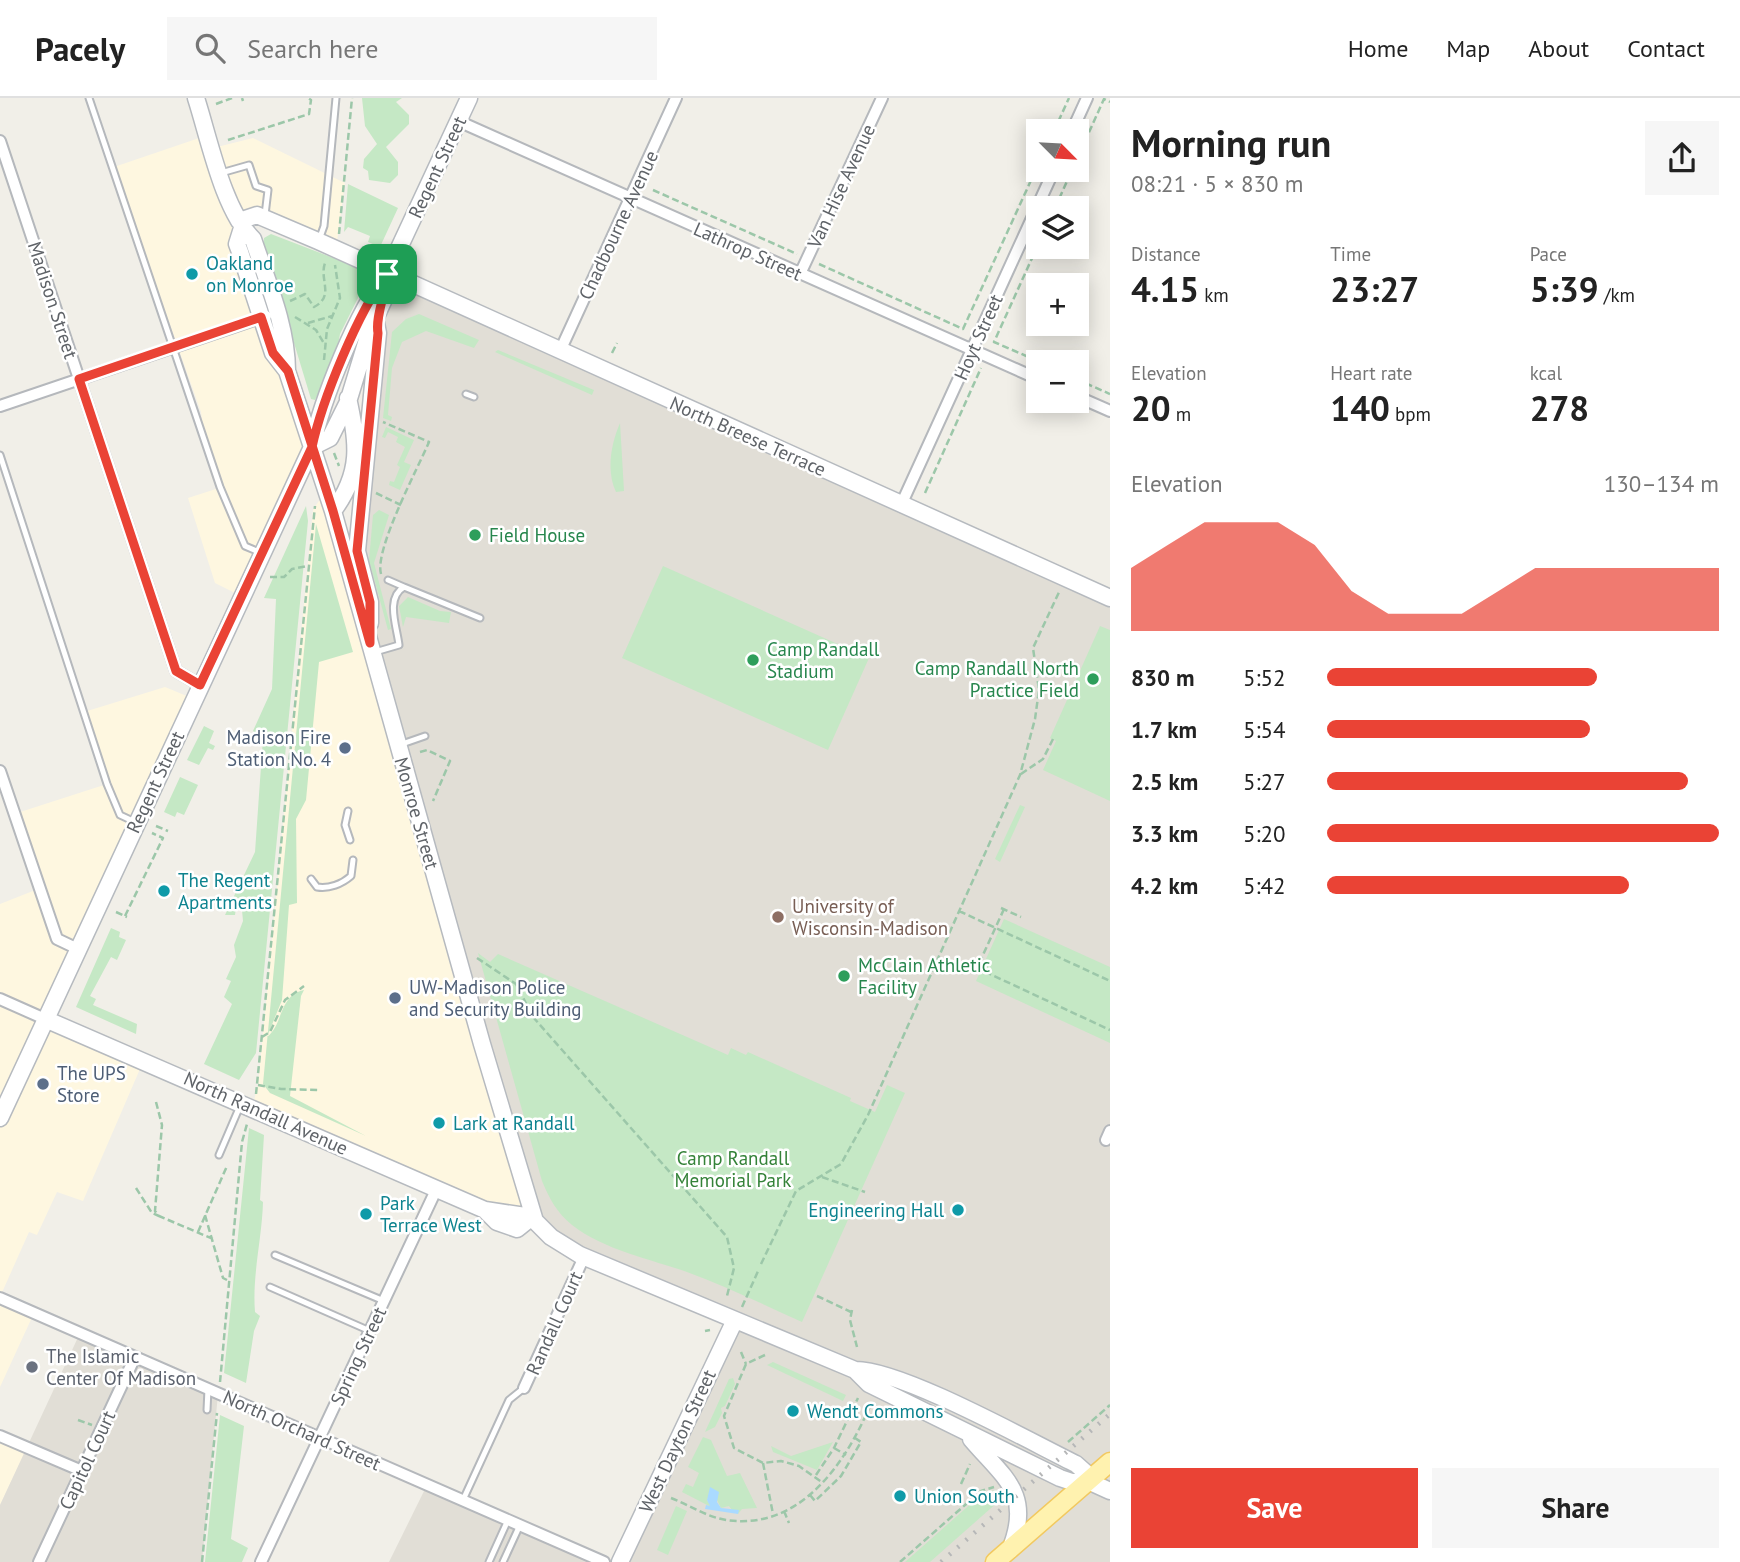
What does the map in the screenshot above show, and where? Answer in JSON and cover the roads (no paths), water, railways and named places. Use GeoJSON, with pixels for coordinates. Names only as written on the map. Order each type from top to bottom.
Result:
{"type":"FeatureCollection","features":[{"type":"Feature","properties":{"kind":"main road","name":"Monroe Street"},"geometry":{"type":"LineString","coordinates":[[196,98],[221,173],[241,224],[253,239],[278,312],[287,348],[288,371],[333,511],[532,1217]]}},
{"type":"Feature","properties":{"kind":"main road","name":"Regent Street"},"geometry":{"type":"LineString","coordinates":[[0,1118],[312,447],[319,412],[373,291],[387,274],[469,98]]}},
{"type":"Feature","properties":{"kind":"main road"},"geometry":{"type":"LineString","coordinates":[[241,224],[257,215],[265,218]]}},
{"type":"Feature","properties":{"kind":"main road","name":"North Breese Terrace"},"geometry":{"type":"LineString","coordinates":[[265,218],[1110,598]]}},
{"type":"Feature","properties":{"kind":"main road","name":"Regent Street"},"geometry":{"type":"LineString","coordinates":[[312,447],[330,438],[348,402],[370,330],[376,323],[385,297],[387,274]]}},
{"type":"Feature","properties":{"kind":"main road"},"geometry":{"type":"LineString","coordinates":[[371,648],[370,602],[357,551],[378,333],[376,323]]}},
{"type":"Feature","properties":{"kind":"main road"},"geometry":{"type":"LineString","coordinates":[[333,511],[350,486],[354,461],[356,431],[346,387],[355,333]]}},
{"type":"Feature","properties":{"kind":"main road","name":"North Randall Avenue"},"geometry":{"type":"LineString","coordinates":[[46,1019],[485,1210],[532,1217]]}},
{"type":"Feature","properties":{"kind":"main road"},"geometry":{"type":"LineString","coordinates":[[532,1217],[561,1244],[584,1257],[855,1370],[875,1371],[981,1418],[1076,1464],[1085,1472],[1088,1481]]}},
{"type":"Feature","properties":{"kind":"main road","name":"West Dayton Street"},"geometry":{"type":"LineString","coordinates":[[620,1562],[735,1320]]}},
{"type":"Feature","properties":{"kind":"main road"},"geometry":{"type":"LineString","coordinates":[[855,1370],[869,1384],[964,1432],[1068,1481],[1088,1481],[1110,1491]]}},
{"type":"Feature","properties":{"kind":"main road"},"geometry":{"type":"LineString","coordinates":[[964,1432],[1000,1468],[1013,1487],[1020,1517],[1010,1550]]}},
{"type":"Feature","properties":{"kind":"main road"},"geometry":{"type":"LineString","coordinates":[[995,1562],[1110,1462]]}},
{"type":"Feature","properties":{"kind":"street","name":"Chadbourne Avenue"},"geometry":{"type":"LineString","coordinates":[[560,351],[676,98]]}},
{"type":"Feature","properties":{"kind":"street","name":"Van Hise Avenue"},"geometry":{"type":"LineString","coordinates":[[800,274],[882,98]]}},
{"type":"Feature","properties":{"kind":"street"},"geometry":{"type":"LineString","coordinates":[[1077,119],[1087,98]]}},
{"type":"Feature","properties":{"kind":"street","name":"Lathrop Street"},"geometry":{"type":"LineString","coordinates":[[458,121],[1026,374]]}},
{"type":"Feature","properties":{"kind":"street","name":"Madison Street"},"geometry":{"type":"LineString","coordinates":[[0,141],[176,671],[200,685]]}},
{"type":"Feature","properties":{"kind":"street","name":"Hoyt Street"},"geometry":{"type":"LineString","coordinates":[[901,505],[1049,182]]}},
{"type":"Feature","properties":{"kind":"street"},"geometry":{"type":"LineString","coordinates":[[0,406],[278,312]]}},
{"type":"Feature","properties":{"kind":"street"},"geometry":{"type":"LineString","coordinates":[[1089,402],[1110,411]]}},
{"type":"Feature","properties":{"kind":"street"},"geometry":{"type":"LineString","coordinates":[[0,772],[57,939],[78,949]]}},
{"type":"Feature","properties":{"kind":"street"},"geometry":{"type":"LineString","coordinates":[[0,999],[46,1019]]}},
{"type":"Feature","properties":{"kind":"street","name":"Spring Street"},"geometry":{"type":"LineString","coordinates":[[261,1562],[437,1188]]}},
{"type":"Feature","properties":{"kind":"street","name":"Randall Court"},"geometry":{"type":"LineString","coordinates":[[524,1388],[584,1257]]}},
{"type":"Feature","properties":{"kind":"street","name":"North Orchard Street"},"geometry":{"type":"LineString","coordinates":[[0,1298],[604,1562]]}},
{"type":"Feature","properties":{"kind":"street","name":"Capitol Court"},"geometry":{"type":"LineString","coordinates":[[38,1562],[135,1357]]}},
{"type":"Feature","properties":{"kind":"street"},"geometry":{"type":"LineString","coordinates":[[964,1432],[981,1418]]}},
{"type":"Feature","properties":{"kind":"street"},"geometry":{"type":"LineString","coordinates":[[0,1436],[82,1471]]}},
{"type":"Feature","properties":{"kind":"lane"},"geometry":{"type":"LineString","coordinates":[[89,98],[220,487],[245,545],[261,553]]}},
{"type":"Feature","properties":{"kind":"lane"},"geometry":{"type":"LineString","coordinates":[[318,241],[324,226],[336,98]]}},
{"type":"Feature","properties":{"kind":"lane"},"geometry":{"type":"LineString","coordinates":[[221,173],[249,165],[256,186],[268,190],[265,218]]}},
{"type":"Feature","properties":{"kind":"lane"},"geometry":{"type":"LineString","coordinates":[[466,394],[474,397]]}},
{"type":"Feature","properties":{"kind":"lane"},"geometry":{"type":"LineString","coordinates":[[0,456],[107,784],[120,816],[136,823]]}},
{"type":"Feature","properties":{"kind":"lane"},"geometry":{"type":"LineString","coordinates":[[385,579],[480,618]]}},
{"type":"Feature","properties":{"kind":"lane"},"geometry":{"type":"LineString","coordinates":[[371,648],[399,645],[393,602],[396,593],[404,587]]}},
{"type":"Feature","properties":{"kind":"lane"},"geometry":{"type":"LineString","coordinates":[[398,745],[425,736]]}},
{"type":"Feature","properties":{"kind":"lane"},"geometry":{"type":"LineString","coordinates":[[348,810],[345,825],[349,840]]}},
{"type":"Feature","properties":{"kind":"lane"},"geometry":{"type":"LineString","coordinates":[[311,879],[317,887],[323,888],[342,883],[351,876],[353,860]]}},
{"type":"Feature","properties":{"kind":"lane"},"geometry":{"type":"LineString","coordinates":[[219,1155],[241,1103]]}},
{"type":"Feature","properties":{"kind":"lane"},"geometry":{"type":"LineString","coordinates":[[275,1255],[384,1301]]}},
{"type":"Feature","properties":{"kind":"lane"},"geometry":{"type":"LineString","coordinates":[[270,1287],[370,1331]]}},
{"type":"Feature","properties":{"kind":"lane"},"geometry":{"type":"LineString","coordinates":[[463,1500],[509,1400],[524,1388]]}},
{"type":"Feature","properties":{"kind":"lane"},"geometry":{"type":"LineString","coordinates":[[206,1409],[208,1389]]}},
{"type":"Feature","properties":{"kind":"lane"},"geometry":{"type":"LineString","coordinates":[[489,1562],[508,1520]]}},
{"type":"Feature","properties":{"kind":"lane"},"geometry":{"type":"LineString","coordinates":[[503,1562],[520,1525]]}},
{"type":"Feature","properties":{"kind":"water"},"geometry":{"type":"Polygon","coordinates":[[[710,1487],[719,1492],[717,1502],[721,1508],[739,1510],[738,1514],[705,1509],[706,1505],[710,1506],[707,1500],[710,1487]]]}},
{"type":"Feature","properties":{"kind":"railway"},"geometry":{"type":"LineString","coordinates":[[941,1562],[1110,1414]]}},
{"type":"Feature","properties":{"kind":"place","name":"Oakland on Monroe"},"geometry":{"type":"Point","coordinates":[192,274]}},
{"type":"Feature","properties":{"kind":"place","name":"Field House"},"geometry":{"type":"Point","coordinates":[475,535]}},
{"type":"Feature","properties":{"kind":"place","name":"Camp Randall Stadium"},"geometry":{"type":"Point","coordinates":[753,660]}},
{"type":"Feature","properties":{"kind":"place","name":"Camp Randall North Practice Field"},"geometry":{"type":"Point","coordinates":[1093,679]}},
{"type":"Feature","properties":{"kind":"place","name":"Madison Fire Station No. 4"},"geometry":{"type":"Point","coordinates":[345,748]}},
{"type":"Feature","properties":{"kind":"place","name":"The Regent Apartments"},"geometry":{"type":"Point","coordinates":[164,891]}},
{"type":"Feature","properties":{"kind":"place","name":"University of Wisconsin-Madison"},"geometry":{"type":"Point","coordinates":[778,917]}},
{"type":"Feature","properties":{"kind":"place","name":"McClain Athletic Facility"},"geometry":{"type":"Point","coordinates":[844,976]}},
{"type":"Feature","properties":{"kind":"place","name":"UW-Madison Police and Security Building"},"geometry":{"type":"Point","coordinates":[395,998]}},
{"type":"Feature","properties":{"kind":"place","name":"The UPS Store"},"geometry":{"type":"Point","coordinates":[43,1084]}},
{"type":"Feature","properties":{"kind":"place","name":"Lark at Randall"},"geometry":{"type":"Point","coordinates":[439,1123]}},
{"type":"Feature","properties":{"kind":"place","name":"Engineering Hall"},"geometry":{"type":"Point","coordinates":[958,1210]}},
{"type":"Feature","properties":{"kind":"place","name":"Park Terrace West"},"geometry":{"type":"Point","coordinates":[366,1214]}},
{"type":"Feature","properties":{"kind":"place","name":"The Islamic Center Of Madison"},"geometry":{"type":"Point","coordinates":[32,1367]}},
{"type":"Feature","properties":{"kind":"place","name":"Wendt Commons"},"geometry":{"type":"Point","coordinates":[793,1411]}},
{"type":"Feature","properties":{"kind":"place","name":"Union South"},"geometry":{"type":"Point","coordinates":[900,1496]}},
{"type":"Feature","properties":{"kind":"park label","name":"Camp Randall Memorial Park"},"geometry":{"type":"Point","coordinates":[733,1169]}}]}
